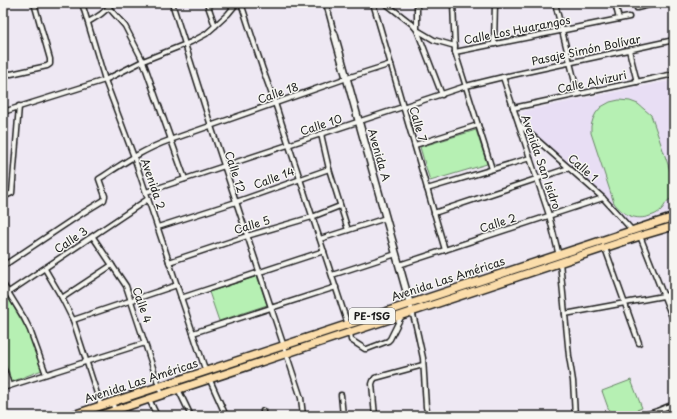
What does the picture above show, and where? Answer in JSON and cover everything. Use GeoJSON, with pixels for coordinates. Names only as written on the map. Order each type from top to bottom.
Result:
{"type":"FeatureCollection","features":[{"type":"Feature","properties":{"kind":"main road","name":"Avenida Las Américas"},"geometry":{"type":"LineString","coordinates":[[70,416],[674,217]]}},
{"type":"Feature","properties":{"kind":"main road","name":"Avenida Las Américas"},"geometry":{"type":"LineString","coordinates":[[98,416],[116,413],[178,389],[560,262],[674,226]]}},
{"type":"Feature","properties":{"kind":"main road"},"geometry":{"type":"LineString","coordinates":[[327,331],[330,339]]}},
{"type":"Feature","properties":{"kind":"main road"},"geometry":{"type":"LineString","coordinates":[[298,341],[300,349]]}},
{"type":"Feature","properties":{"kind":"street"},"geometry":{"type":"LineString","coordinates":[[3,70],[5,73],[11,74],[50,64],[50,59],[34,3]]}},
{"type":"Feature","properties":{"kind":"street","name":"Avenida 2"},"geometry":{"type":"LineString","coordinates":[[82,3],[105,80],[134,156],[206,371],[226,416]]}},
{"type":"Feature","properties":{"kind":"street"},"geometry":{"type":"LineString","coordinates":[[88,22],[109,8],[112,3]]}},
{"type":"Feature","properties":{"kind":"street","name":"Calle 12"},"geometry":{"type":"LineString","coordinates":[[172,3],[286,354]]}},
{"type":"Feature","properties":{"kind":"street"},"geometry":{"type":"LineString","coordinates":[[207,3],[215,26]]}},
{"type":"Feature","properties":{"kind":"street"},"geometry":{"type":"LineString","coordinates":[[3,112],[105,80],[143,61],[185,44],[202,36],[215,26],[237,3]]}},
{"type":"Feature","properties":{"kind":"street"},"geometry":{"type":"LineString","coordinates":[[241,3],[336,287],[348,324],[351,340],[365,349],[388,341],[402,315]]}},
{"type":"Feature","properties":{"kind":"street","name":"Avenida A"},"geometry":{"type":"LineString","coordinates":[[326,3],[416,326],[423,365],[426,407],[429,416]]}},
{"type":"Feature","properties":{"kind":"street","name":"Calle 7"},"geometry":{"type":"LineString","coordinates":[[374,3],[445,250]]}},
{"type":"Feature","properties":{"kind":"street"},"geometry":{"type":"LineString","coordinates":[[385,3],[412,24],[417,30],[442,94]]}},
{"type":"Feature","properties":{"kind":"street"},"geometry":{"type":"LineString","coordinates":[[417,3],[417,30]]}},
{"type":"Feature","properties":{"kind":"street"},"geometry":{"type":"LineString","coordinates":[[453,3],[455,52],[492,170]]}},
{"type":"Feature","properties":{"kind":"street"},"geometry":{"type":"LineString","coordinates":[[494,44],[496,4],[509,3]]}},
{"type":"Feature","properties":{"kind":"street"},"geometry":{"type":"LineString","coordinates":[[555,3],[578,94]]}},
{"type":"Feature","properties":{"kind":"street"},"geometry":{"type":"LineString","coordinates":[[615,3],[619,19]]}},
{"type":"Feature","properties":{"kind":"street"},"geometry":{"type":"LineString","coordinates":[[636,3],[638,8],[657,3]]}},
{"type":"Feature","properties":{"kind":"street"},"geometry":{"type":"LineString","coordinates":[[109,8],[125,26],[143,61],[185,179]]}},
{"type":"Feature","properties":{"kind":"street","name":"Calle Los Huarangos"},"geometry":{"type":"LineString","coordinates":[[455,52],[629,17]]}},
{"type":"Feature","properties":{"kind":"street"},"geometry":{"type":"LineString","coordinates":[[417,30],[434,40],[455,46]]}},
{"type":"Feature","properties":{"kind":"street","name":"Pasaje Simón Bolívar"},"geometry":{"type":"LineString","coordinates":[[503,77],[674,40]]}},
{"type":"Feature","properties":{"kind":"street"},"geometry":{"type":"LineString","coordinates":[[629,50],[637,82]]}},
{"type":"Feature","properties":{"kind":"street","name":"Calle 18"},"geometry":{"type":"LineString","coordinates":[[3,266],[104,200],[105,196],[99,179],[134,156],[161,143],[391,64]]}},
{"type":"Feature","properties":{"kind":"street","name":"Calle Alvizuri"},"geometry":{"type":"LineString","coordinates":[[513,108],[674,74]]}},
{"type":"Feature","properties":{"kind":"street","name":"Calle 10"},"geometry":{"type":"LineString","coordinates":[[146,192],[466,86],[503,77]]}},
{"type":"Feature","properties":{"kind":"street","name":"Avenida San Isidro"},"geometry":{"type":"LineString","coordinates":[[503,77],[549,215],[560,262]]}},
{"type":"Feature","properties":{"kind":"street"},"geometry":{"type":"LineString","coordinates":[[3,197],[12,193],[19,106]]}},
{"type":"Feature","properties":{"kind":"street","name":"Calle 1"},"geometry":{"type":"LineString","coordinates":[[518,124],[603,198],[632,230]]}},
{"type":"Feature","properties":{"kind":"street"},"geometry":{"type":"LineString","coordinates":[[415,145],[478,125]]}},
{"type":"Feature","properties":{"kind":"street"},"geometry":{"type":"LineString","coordinates":[[321,134],[328,168],[348,230]]}},
{"type":"Feature","properties":{"kind":"street"},"geometry":{"type":"LineString","coordinates":[[427,189],[530,158]]}},
{"type":"Feature","properties":{"kind":"street","name":"Calle 14"},"geometry":{"type":"LineString","coordinates":[[158,227],[236,202],[328,168]]}},
{"type":"Feature","properties":{"kind":"street"},"geometry":{"type":"LineString","coordinates":[[434,213],[569,168]]}},
{"type":"Feature","properties":{"kind":"street","name":"Calle 2"},"geometry":{"type":"LineString","coordinates":[[399,265],[603,198]]}},
{"type":"Feature","properties":{"kind":"street","name":"Calle 3"},"geometry":{"type":"LineString","coordinates":[[3,296],[148,199]]}},
{"type":"Feature","properties":{"kind":"street","name":"Calle 5"},"geometry":{"type":"LineString","coordinates":[[169,262],[247,236],[312,217],[340,206]]}},
{"type":"Feature","properties":{"kind":"street"},"geometry":{"type":"LineString","coordinates":[[320,239],[386,218]]}},
{"type":"Feature","properties":{"kind":"street","name":"Calle 4"},"geometry":{"type":"LineString","coordinates":[[92,236],[126,286],[162,395]]}},
{"type":"Feature","properties":{"kind":"street"},"geometry":{"type":"LineString","coordinates":[[640,236],[674,322]]}},
{"type":"Feature","properties":{"kind":"street"},"geometry":{"type":"LineString","coordinates":[[605,248],[639,343]]}},
{"type":"Feature","properties":{"kind":"street"},"geometry":{"type":"LineString","coordinates":[[181,298],[324,251]]}},
{"type":"Feature","properties":{"kind":"street"},"geometry":{"type":"LineString","coordinates":[[332,275],[396,254]]}},
{"type":"Feature","properties":{"kind":"street"},"geometry":{"type":"LineString","coordinates":[[560,262],[569,356],[573,381],[575,416]]}},
{"type":"Feature","properties":{"kind":"street"},"geometry":{"type":"LineString","coordinates":[[62,298],[112,265]]}},
{"type":"Feature","properties":{"kind":"street"},"geometry":{"type":"LineString","coordinates":[[45,268],[73,320],[101,406]]}},
{"type":"Feature","properties":{"kind":"street"},"geometry":{"type":"LineString","coordinates":[[3,284],[30,330],[46,374]]}},
{"type":"Feature","properties":{"kind":"street"},"geometry":{"type":"LineString","coordinates":[[73,320],[177,285]]}},
{"type":"Feature","properties":{"kind":"street"},"geometry":{"type":"LineString","coordinates":[[193,333],[336,287]]}},
{"type":"Feature","properties":{"kind":"street"},"geometry":{"type":"LineString","coordinates":[[565,314],[674,294]]}},
{"type":"Feature","properties":{"kind":"street"},"geometry":{"type":"LineString","coordinates":[[3,388],[145,343]]}},
{"type":"Feature","properties":{"kind":"street"},"geometry":{"type":"LineString","coordinates":[[286,354],[301,398],[303,416]]}},
{"type":"Feature","properties":{"kind":"street"},"geometry":{"type":"LineString","coordinates":[[375,416],[372,381],[375,378],[423,365]]}},
{"type":"Feature","properties":{"kind":"street"},"geometry":{"type":"LineString","coordinates":[[3,367],[10,385]]}},
{"type":"Feature","properties":{"kind":"street"},"geometry":{"type":"LineString","coordinates":[[178,389],[191,416]]}},
{"type":"Feature","properties":{"kind":"street"},"geometry":{"type":"LineString","coordinates":[[341,395],[343,416]]}},
{"type":"Feature","properties":{"kind":"street"},"geometry":{"type":"LineString","coordinates":[[149,399],[157,416]]}},
{"type":"Feature","properties":{"kind":"street"},"geometry":{"type":"LineString","coordinates":[[112,402],[116,413]]}},
{"type":"Feature","properties":{"kind":"street"},"geometry":{"type":"LineString","coordinates":[[642,416],[658,414],[674,404]]}},
{"type":"Feature","properties":{"kind":"shaded area"},"geometry":{"type":"Polygon","coordinates":[[[674,80],[674,211],[629,224],[606,197],[526,126],[522,114],[525,111],[674,80]]]}},
{"type":"Feature","properties":{"kind":"green space"},"geometry":{"type":"Polygon","coordinates":[[[619,100],[630,101],[638,104],[651,115],[674,182],[674,198],[667,202],[660,211],[653,215],[640,218],[630,216],[621,211],[614,203],[591,133],[593,119],[601,107],[610,102],[619,100]]]}},
{"type":"Feature","properties":{"kind":"green space"},"geometry":{"type":"Polygon","coordinates":[[[476,130],[487,164],[430,181],[420,147],[476,130]]]}},
{"type":"Feature","properties":{"kind":"green space"},"geometry":{"type":"Polygon","coordinates":[[[257,276],[267,305],[219,321],[209,292],[257,276]]]}},
{"type":"Feature","properties":{"kind":"green space"},"geometry":{"type":"Polygon","coordinates":[[[8,297],[28,332],[42,370],[11,382],[9,372],[3,362],[3,301],[8,297]]]}},
{"type":"Feature","properties":{"kind":"green space"},"geometry":{"type":"Polygon","coordinates":[[[631,380],[642,408],[621,416],[611,416],[602,391],[631,380]]]}}]}
